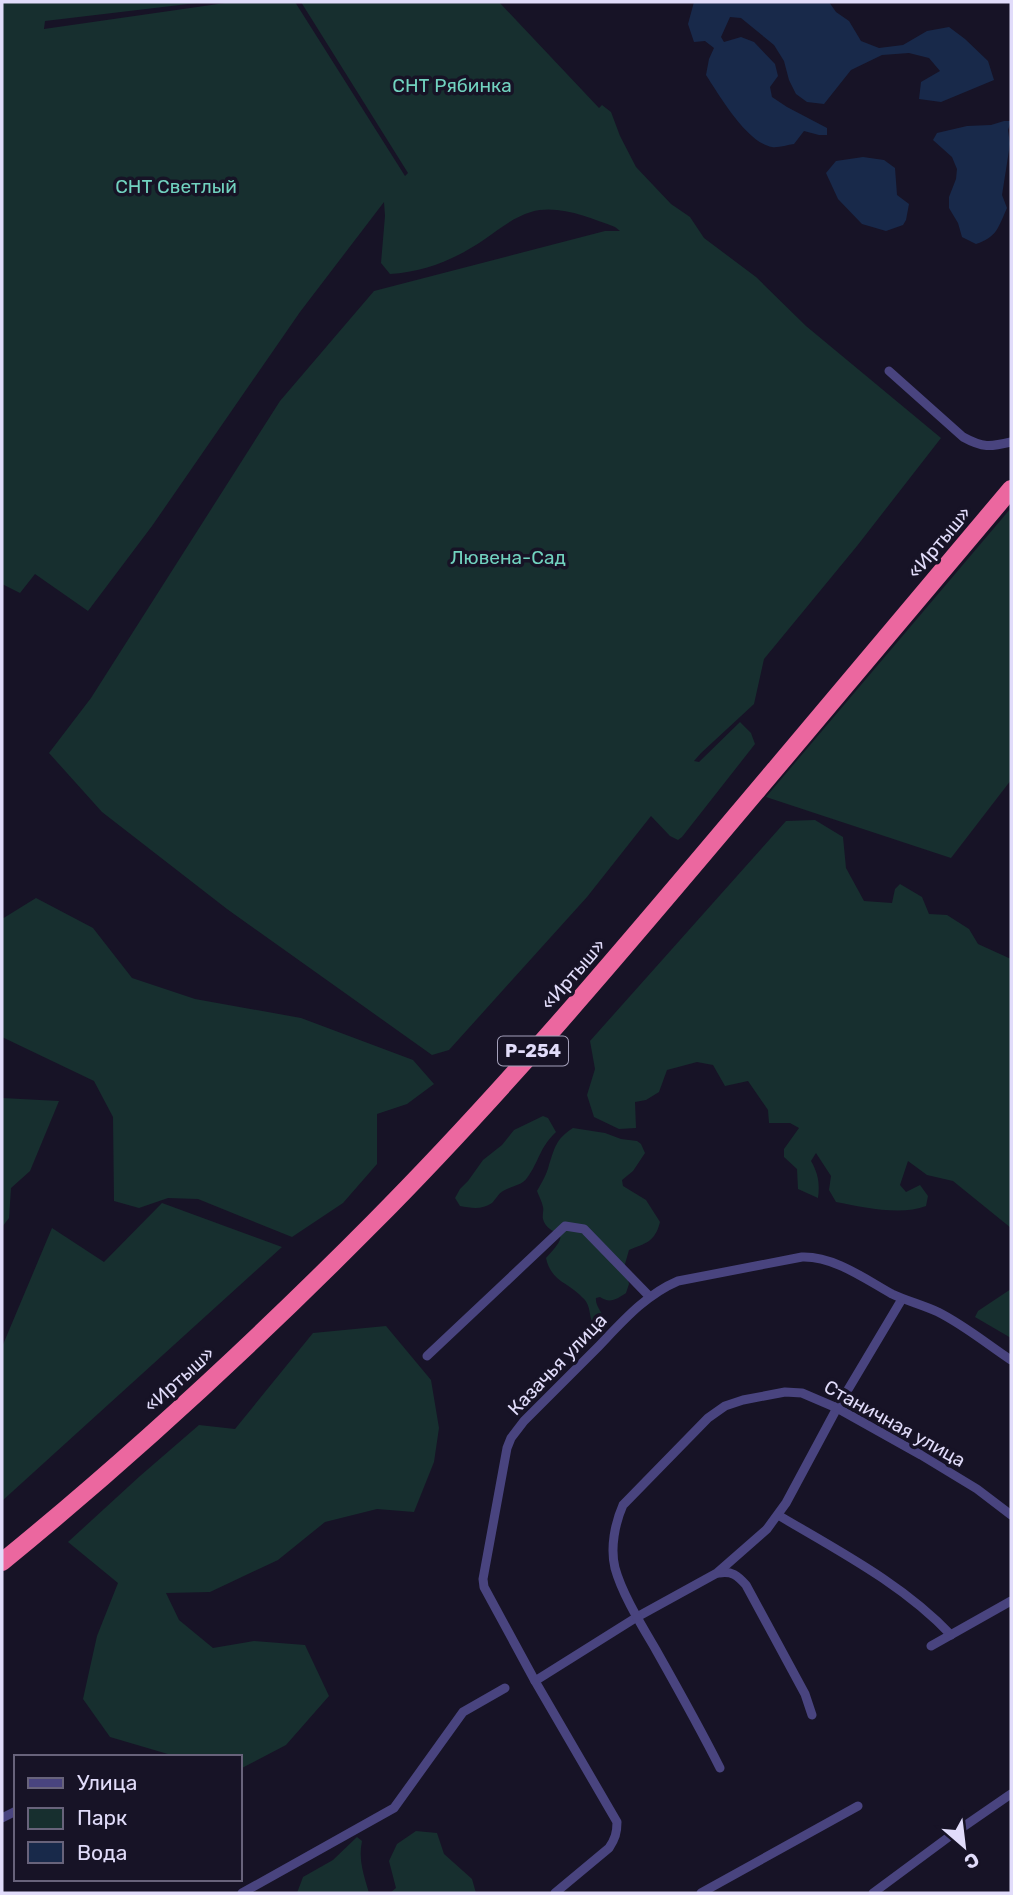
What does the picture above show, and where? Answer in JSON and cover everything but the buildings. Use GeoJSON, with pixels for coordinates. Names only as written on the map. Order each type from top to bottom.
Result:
{"type":"FeatureCollection","features":[{"type":"Feature","properties":{"kind":"highway","name":"«Иртыш»"},"geometry":{"type":"LineString","coordinates":[[2,1562],[128,1454],[375,1222],[542,1041],[659,907],[1011,489]]}},
{"type":"Feature","properties":{"kind":"street"},"geometry":{"type":"LineString","coordinates":[[889,371],[963,437],[977,445],[991,447],[1011,442]]}},
{"type":"Feature","properties":{"kind":"street"},"geometry":{"type":"LineString","coordinates":[[427,1356],[565,1226],[584,1228],[649,1296]]}},
{"type":"Feature","properties":{"kind":"street","name":"Казачья улица"},"geometry":{"type":"LineString","coordinates":[[555,1893],[609,1848],[615,1840],[617,1822],[484,1587],[483,1579],[507,1448],[524,1421],[649,1296],[665,1286],[678,1281],[803,1257],[830,1261],[902,1299],[936,1311],[1011,1360]]}},
{"type":"Feature","properties":{"kind":"street"},"geometry":{"type":"LineString","coordinates":[[535,1681],[637,1617],[717,1573],[767,1530],[786,1503],[837,1408],[902,1299]]}},
{"type":"Feature","properties":{"kind":"street","name":"Станичная улица"},"geometry":{"type":"LineString","coordinates":[[720,1768],[637,1617],[614,1567],[616,1521],[623,1505],[708,1418],[725,1406],[743,1400],[802,1393],[837,1408],[921,1455],[977,1489],[1011,1515]]}},
{"type":"Feature","properties":{"kind":"street"},"geometry":{"type":"LineString","coordinates":[[778,1514],[902,1593],[937,1620],[951,1635]]}},
{"type":"Feature","properties":{"kind":"street"},"geometry":{"type":"LineString","coordinates":[[717,1573],[729,1572],[738,1576],[746,1585],[805,1694],[812,1715]]}},
{"type":"Feature","properties":{"kind":"street"},"geometry":{"type":"LineString","coordinates":[[931,1646],[1011,1601]]}},
{"type":"Feature","properties":{"kind":"street"},"geometry":{"type":"LineString","coordinates":[[243,1893],[394,1808],[463,1712],[505,1688]]}},
{"type":"Feature","properties":{"kind":"street"},"geometry":{"type":"LineString","coordinates":[[873,1893],[1011,1794]]}},
{"type":"Feature","properties":{"kind":"street"},"geometry":{"type":"LineString","coordinates":[[701,1893],[858,1806]]}},
{"type":"Feature","properties":{"kind":"green space","name":"Лювена-Сад"},"geometry":{"type":"Polygon","coordinates":[[[2,2],[205,2],[45,21],[44,29],[232,2],[295,2],[405,176],[408,173],[301,2],[499,2],[599,108],[602,105],[611,112],[636,167],[671,204],[690,217],[704,238],[756,277],[806,326],[941,438],[764,659],[754,704],[694,761],[699,762],[740,722],[751,733],[755,744],[682,837],[678,840],[670,836],[651,816],[587,897],[449,1050],[432,1055],[227,909],[102,812],[49,753],[91,698],[280,401],[374,291],[605,231],[620,231],[574,213],[541,210],[513,220],[451,258],[428,267],[390,274],[381,263],[384,202],[300,312],[152,526],[88,611],[35,574],[20,593],[2,584],[2,2]]]}},
{"type":"Feature","properties":{"kind":"green space"},"geometry":{"type":"Polygon","coordinates":[[[1011,508],[1011,780],[951,858],[766,797],[1011,508]]]}},
{"type":"Feature","properties":{"kind":"green space"},"geometry":{"type":"Polygon","coordinates":[[[815,820],[843,837],[846,868],[864,901],[892,903],[895,889],[900,884],[922,897],[929,914],[947,915],[969,929],[978,944],[1011,959],[1011,1228],[953,1181],[927,1175],[908,1161],[900,1185],[906,1192],[920,1185],[928,1196],[926,1206],[916,1209],[869,1208],[836,1202],[829,1190],[831,1176],[816,1153],[811,1161],[818,1178],[818,1198],[798,1189],[797,1169],[784,1157],[784,1149],[799,1128],[790,1123],[769,1123],[768,1110],[748,1081],[725,1086],[713,1065],[697,1062],[667,1070],[659,1092],[646,1100],[635,1102],[636,1128],[619,1129],[594,1117],[587,1095],[595,1069],[590,1041],[786,821],[815,820]]]}},
{"type":"Feature","properties":{"kind":"green space"},"geometry":{"type":"Polygon","coordinates":[[[36,898],[93,928],[132,978],[195,999],[301,1018],[413,1060],[434,1084],[407,1104],[377,1114],[377,1164],[343,1203],[292,1237],[198,1199],[168,1198],[139,1208],[114,1201],[113,1117],[94,1081],[2,1037],[2,919],[36,898]]]}},
{"type":"Feature","properties":{"kind":"green space"},"geometry":{"type":"Polygon","coordinates":[[[2,1098],[59,1101],[30,1171],[11,1188],[9,1218],[2,1227],[2,1098]]]}},
{"type":"Feature","properties":{"kind":"green space"},"geometry":{"type":"Polygon","coordinates":[[[543,1116],[548,1118],[556,1132],[525,1181],[503,1191],[484,1207],[460,1206],[455,1198],[483,1160],[502,1145],[514,1130],[543,1116]]]}},
{"type":"Feature","properties":{"kind":"green space"},"geometry":{"type":"Polygon","coordinates":[[[573,1128],[605,1133],[641,1144],[645,1153],[633,1171],[622,1180],[623,1186],[646,1200],[660,1222],[652,1238],[629,1250],[625,1264],[629,1284],[626,1293],[613,1300],[596,1298],[605,1322],[600,1329],[593,1324],[586,1301],[556,1277],[548,1266],[546,1258],[560,1237],[543,1219],[543,1205],[537,1191],[557,1144],[573,1128]]]}},
{"type":"Feature","properties":{"kind":"green space"},"geometry":{"type":"Polygon","coordinates":[[[162,1203],[282,1247],[2,1501],[2,1347],[52,1228],[104,1262],[162,1203]]]}},
{"type":"Feature","properties":{"kind":"green space"},"geometry":{"type":"Polygon","coordinates":[[[1011,1289],[1011,1338],[975,1317],[978,1311],[1011,1289]]]}},
{"type":"Feature","properties":{"kind":"green space"},"geometry":{"type":"Polygon","coordinates":[[[386,1326],[431,1380],[439,1428],[434,1462],[414,1512],[377,1509],[325,1522],[278,1560],[210,1592],[166,1593],[179,1620],[213,1648],[254,1641],[305,1645],[329,1696],[286,1745],[242,1768],[242,1755],[171,1755],[110,1737],[83,1699],[97,1636],[118,1583],[68,1542],[199,1425],[235,1429],[313,1333],[386,1326]]]}},
{"type":"Feature","properties":{"kind":"green space"},"geometry":{"type":"Polygon","coordinates":[[[416,1831],[437,1833],[444,1854],[472,1879],[476,1893],[390,1893],[396,1888],[389,1861],[397,1844],[416,1831]]]}},
{"type":"Feature","properties":{"kind":"green space"},"geometry":{"type":"Polygon","coordinates":[[[357,1837],[362,1841],[361,1861],[369,1893],[297,1893],[303,1877],[333,1860],[357,1837]]]}},
{"type":"Feature","properties":{"kind":"water"},"geometry":{"type":"Polygon","coordinates":[[[694,2],[829,2],[836,12],[849,21],[861,41],[879,48],[903,45],[927,31],[949,27],[988,61],[994,80],[941,102],[919,99],[921,82],[940,71],[929,58],[909,53],[882,55],[851,70],[824,104],[807,102],[796,94],[784,61],[774,45],[741,18],[730,17],[721,37],[724,42],[741,37],[754,42],[775,64],[778,76],[770,87],[772,97],[827,128],[827,135],[804,131],[794,144],[772,147],[763,144],[744,128],[706,75],[714,48],[705,41],[694,42],[688,24],[694,2]]]}},
{"type":"Feature","properties":{"kind":"water"},"geometry":{"type":"Polygon","coordinates":[[[1011,121],[1002,195],[1007,208],[993,235],[976,244],[962,237],[949,208],[949,197],[957,169],[952,157],[933,140],[937,133],[1011,121]]]}},
{"type":"Feature","properties":{"kind":"water"},"geometry":{"type":"Polygon","coordinates":[[[863,157],[884,160],[895,168],[897,195],[909,204],[903,225],[886,231],[862,224],[838,199],[826,173],[836,161],[863,157]]]}},
{"type":"Feature","properties":{"kind":"park label","name":"СНТ Рябинка"},"geometry":{"type":"Point","coordinates":[452,85]}},
{"type":"Feature","properties":{"kind":"park label","name":"СНТ Светлый"},"geometry":{"type":"Point","coordinates":[176,186]}}]}
